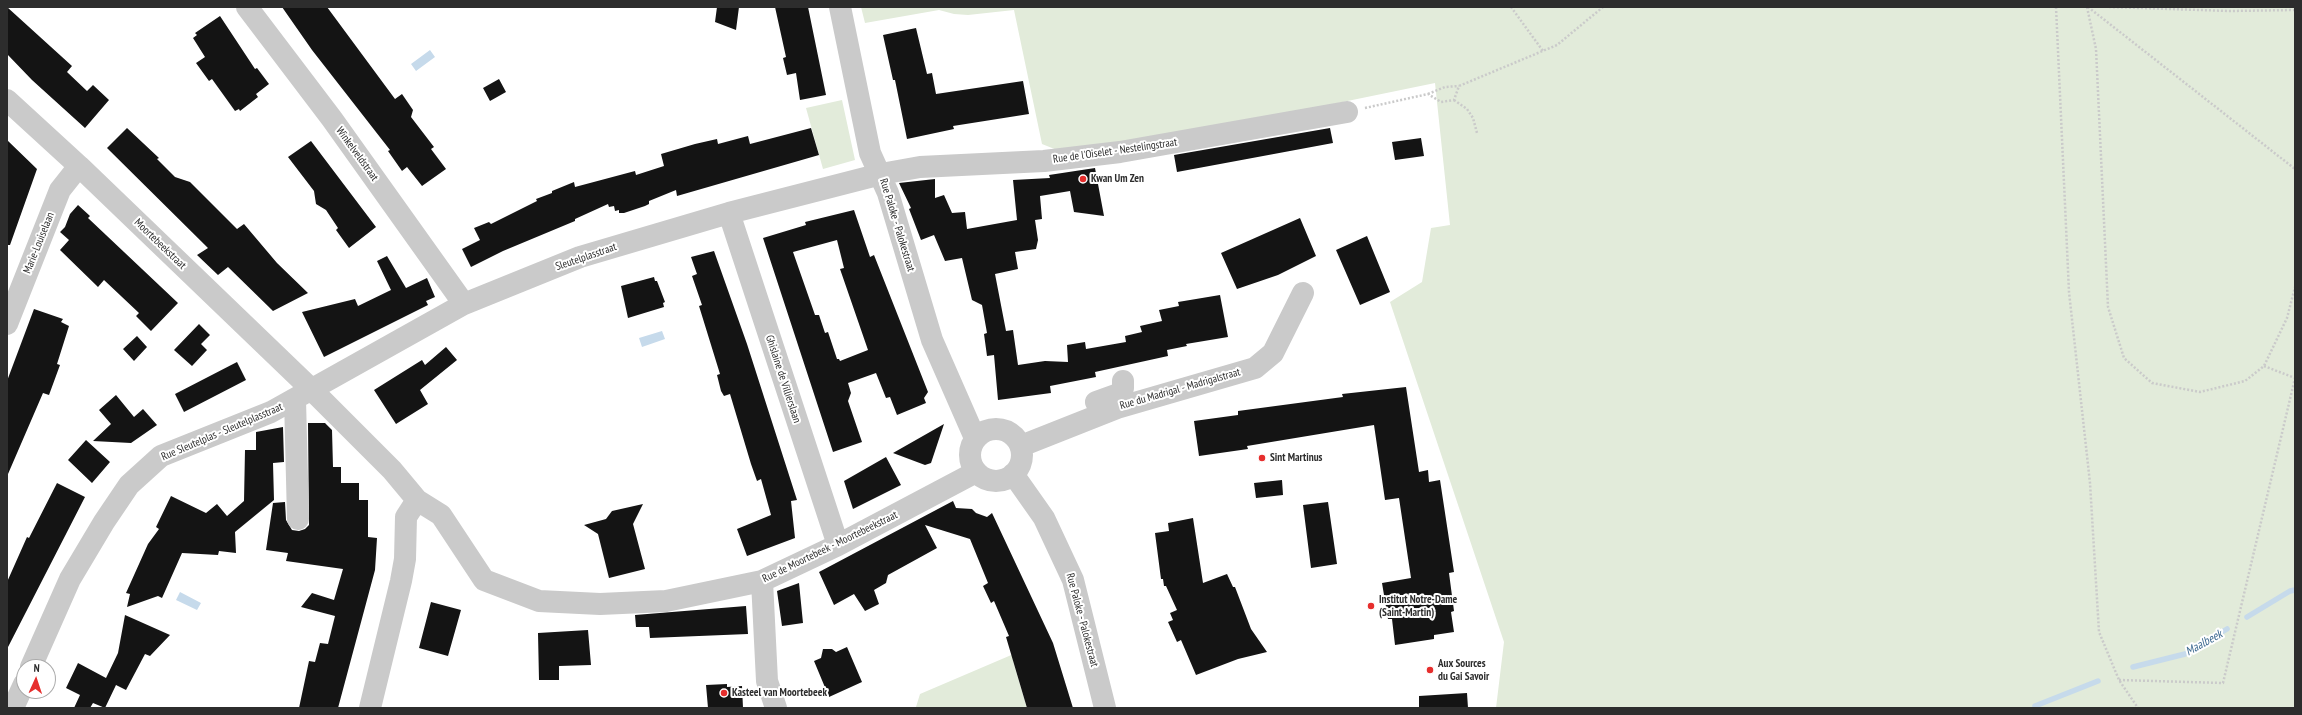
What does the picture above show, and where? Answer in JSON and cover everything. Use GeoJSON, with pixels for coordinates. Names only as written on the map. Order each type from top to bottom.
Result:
{"type":"FeatureCollection","features":[{"type":"Feature","properties":{"kind":"street","name":"Winkelveldstraat"},"geometry":{"type":"LineString","coordinates":[[247,7],[332,119],[464,304]]}},
{"type":"Feature","properties":{"kind":"street","name":"Rue Paloke - Palokestraat"},"geometry":{"type":"LineString","coordinates":[[840,7],[870,153],[881,174],[932,340],[975,438]]}},
{"type":"Feature","properties":{"kind":"street","name":"Moortebeekstraat"},"geometry":{"type":"LineString","coordinates":[[7,100],[79,166],[303,394]]}},
{"type":"Feature","properties":{"kind":"street","name":"Rue de l'Oiselet - Nestelingstraat"},"geometry":{"type":"LineString","coordinates":[[881,174],[920,166],[1044,161],[1120,152],[1347,112]]}},
{"type":"Feature","properties":{"kind":"street","name":"Marie-Louiselaan"},"geometry":{"type":"LineString","coordinates":[[7,324],[60,190],[79,166]]}},
{"type":"Feature","properties":{"kind":"street","name":"Sleutelplasstraat"},"geometry":{"type":"LineString","coordinates":[[303,394],[464,304],[580,257],[729,213],[881,174]]}},
{"type":"Feature","properties":{"kind":"street","name":"Ghislaine de Villierslaan"},"geometry":{"type":"LineString","coordinates":[[729,213],[838,545]]}},
{"type":"Feature","properties":{"kind":"street","name":"Rue du Madrigal - Madrigalstraat"},"geometry":{"type":"LineString","coordinates":[[1021,446],[1117,408],[1256,368],[1273,353],[1303,293]]}},
{"type":"Feature","properties":{"kind":"street"},"geometry":{"type":"LineString","coordinates":[[1071,426],[1080,411],[1121,393],[1124,388],[1123,381]]}},
{"type":"Feature","properties":{"kind":"street","name":"Rue de Moortebeek - Moortebeekstraat"},"geometry":{"type":"LineString","coordinates":[[303,394],[392,470],[417,500],[441,515],[484,580],[539,601],[600,604],[666,601],[762,581],[838,545],[976,472]]}},
{"type":"Feature","properties":{"kind":"street"},"geometry":{"type":"LineString","coordinates":[[298,519],[303,394]]}},
{"type":"Feature","properties":{"kind":"street","name":"Rue Sleutelplas - Sleutelplasstraat"},"geometry":{"type":"LineString","coordinates":[[35,659],[70,579],[104,522],[129,485],[161,456],[271,412],[303,394]]}},
{"type":"Feature","properties":{"kind":"street"},"geometry":{"type":"LineString","coordinates":[[991,428],[1000,428],[1013,434],[1021,446],[1022,456],[1020,466],[1014,474],[1007,479],[994,481],[982,478],[971,465],[969,455],[975,438],[991,428]]}},
{"type":"Feature","properties":{"kind":"street","name":"Rue Paloke - Palokestraat"},"geometry":{"type":"LineString","coordinates":[[1014,474],[1044,518],[1073,580],[1105,708]]}},
{"type":"Feature","properties":{"kind":"street"},"geometry":{"type":"LineString","coordinates":[[370,708],[402,581],[405,559],[406,517],[417,500]]}},
{"type":"Feature","properties":{"kind":"street"},"geometry":{"type":"LineString","coordinates":[[762,581],[767,681],[776,708]]}},
{"type":"Feature","properties":{"kind":"path"},"geometry":{"type":"LineString","coordinates":[[1511,7],[1543,51]]}},
{"type":"Feature","properties":{"kind":"path"},"geometry":{"type":"LineString","coordinates":[[1347,112],[1428,94],[1445,86],[1459,86],[1557,44],[1603,7]]}},
{"type":"Feature","properties":{"kind":"path"},"geometry":{"type":"LineString","coordinates":[[2056,7],[2069,292],[2090,483],[2099,632],[2119,680],[2138,708]]}},
{"type":"Feature","properties":{"kind":"path"},"geometry":{"type":"LineString","coordinates":[[2087,7],[2295,169]]}},
{"type":"Feature","properties":{"kind":"path"},"geometry":{"type":"LineString","coordinates":[[2087,7],[2096,49],[2108,307],[2124,358],[2152,383],[2200,392],[2245,381],[2264,366],[2287,318],[2295,287]]}},
{"type":"Feature","properties":{"kind":"path"},"geometry":{"type":"LineString","coordinates":[[2110,7],[2230,11],[2295,10]]}},
{"type":"Feature","properties":{"kind":"path"},"geometry":{"type":"LineString","coordinates":[[1454,100],[1459,86]]}},
{"type":"Feature","properties":{"kind":"path"},"geometry":{"type":"LineString","coordinates":[[1428,94],[1441,102],[1454,100],[1467,109],[1473,118],[1478,133]]}},
{"type":"Feature","properties":{"kind":"path"},"geometry":{"type":"LineString","coordinates":[[2119,680],[2223,683],[2295,378],[2264,366]]}},
{"type":"Feature","properties":{"kind":"green space"},"geometry":{"type":"Polygon","coordinates":[[[861,7],[2295,7],[2295,708],[1496,708],[1504,642],[1390,302],[1422,282],[1431,228],[1450,225],[1435,83],[1328,105],[1091,148],[1057,150],[1042,144],[1014,10],[968,15],[954,14],[939,10],[865,23],[861,7]]]}},
{"type":"Feature","properties":{"kind":"green space"},"geometry":{"type":"Polygon","coordinates":[[[842,100],[855,160],[823,169],[806,108],[842,100]]]}},
{"type":"Feature","properties":{"kind":"green space"},"geometry":{"type":"Polygon","coordinates":[[[1016,653],[1018,658],[1013,661],[1027,708],[912,708],[916,707],[920,694],[1016,653]]]}},
{"type":"Feature","properties":{"kind":"water"},"geometry":{"type":"Polygon","coordinates":[[[430,50],[435,57],[416,71],[411,64],[430,50]]]}},
{"type":"Feature","properties":{"kind":"water"},"geometry":{"type":"Polygon","coordinates":[[[662,331],[665,339],[642,347],[639,338],[662,331]]]}},
{"type":"Feature","properties":{"kind":"water"},"geometry":{"type":"Polygon","coordinates":[[[180,592],[201,603],[197,610],[176,600],[180,592]]]}},
{"type":"Feature","properties":{"kind":"building"},"geometry":{"type":"Polygon","coordinates":[[[7,7],[72,66],[67,72],[87,91],[93,85],[109,100],[85,128],[32,80],[7,54],[7,7]]]}},
{"type":"Feature","properties":{"kind":"building"},"geometry":{"type":"Polygon","coordinates":[[[282,7],[327,7],[395,99],[402,94],[413,110],[411,117],[434,147],[431,149],[446,169],[422,186],[407,167],[402,171],[388,151],[390,150],[312,50],[282,7]]]}},
{"type":"Feature","properties":{"kind":"building"},"geometry":{"type":"Polygon","coordinates":[[[717,7],[739,7],[736,30],[715,22],[717,7]]]}},
{"type":"Feature","properties":{"kind":"building"},"geometry":{"type":"Polygon","coordinates":[[[775,7],[808,7],[826,95],[800,100],[796,73],[787,75],[783,58],[786,57],[775,7]]]}},
{"type":"Feature","properties":{"kind":"building"},"geometry":{"type":"Polygon","coordinates":[[[220,16],[255,69],[257,68],[269,84],[256,94],[258,97],[240,111],[239,109],[235,111],[212,79],[209,81],[196,63],[205,57],[193,38],[197,35],[195,33],[220,16]]]}},
{"type":"Feature","properties":{"kind":"building"},"geometry":{"type":"Polygon","coordinates":[[[916,28],[927,74],[932,73],[936,94],[1023,81],[1029,114],[953,126],[954,129],[907,139],[895,80],[893,80],[883,35],[916,28]]]}},
{"type":"Feature","properties":{"kind":"building"},"geometry":{"type":"Polygon","coordinates":[[[499,79],[506,92],[490,101],[483,88],[499,79]]]}},
{"type":"Feature","properties":{"kind":"building"},"geometry":{"type":"Polygon","coordinates":[[[127,128],[159,158],[157,159],[175,177],[190,182],[237,229],[244,224],[277,263],[308,293],[273,311],[228,267],[218,275],[197,255],[208,248],[107,148],[127,128]]]}},
{"type":"Feature","properties":{"kind":"building"},"geometry":{"type":"Polygon","coordinates":[[[811,128],[819,155],[677,196],[676,190],[649,201],[649,204],[645,206],[624,213],[619,213],[619,210],[615,211],[614,206],[609,207],[608,204],[575,219],[575,221],[503,251],[471,267],[462,249],[480,240],[474,228],[489,222],[491,224],[537,201],[536,199],[574,182],[575,187],[635,171],[636,175],[664,166],[661,154],[695,144],[717,139],[718,144],[748,136],[750,144],[811,128]]]}},
{"type":"Feature","properties":{"kind":"building"},"geometry":{"type":"Polygon","coordinates":[[[1330,128],[1333,143],[1177,172],[1174,155],[1330,128]]]}},
{"type":"Feature","properties":{"kind":"building"},"geometry":{"type":"Polygon","coordinates":[[[1421,138],[1424,156],[1395,160],[1392,142],[1421,138]]]}},
{"type":"Feature","properties":{"kind":"building"},"geometry":{"type":"Polygon","coordinates":[[[7,140],[37,169],[10,245],[7,245],[7,140]]]}},
{"type":"Feature","properties":{"kind":"building"},"geometry":{"type":"Polygon","coordinates":[[[311,141],[376,227],[349,248],[336,230],[338,228],[326,210],[316,204],[314,191],[288,157],[311,141]]]}},
{"type":"Feature","properties":{"kind":"building"},"geometry":{"type":"Polygon","coordinates":[[[1095,168],[1104,216],[1074,212],[1070,191],[1040,196],[1042,219],[1035,220],[1038,240],[1036,249],[1015,252],[1018,269],[995,274],[1006,331],[1013,330],[1018,365],[1045,361],[1068,362],[1067,345],[1085,342],[1086,349],[1126,342],[1125,336],[1142,332],[1140,326],[1162,321],[1159,310],[1179,306],[1178,302],[1220,295],[1228,337],[1186,344],[1187,346],[1167,350],[1168,356],[1095,372],[1096,377],[1050,386],[1051,393],[998,400],[994,355],[987,356],[984,334],[987,333],[982,305],[972,300],[962,258],[945,261],[934,235],[921,240],[909,209],[911,208],[899,183],[935,179],[935,198],[944,195],[952,213],[965,212],[967,229],[1017,220],[1013,180],[1050,178],[1049,175],[1095,168]]]}},
{"type":"Feature","properties":{"kind":"building"},"geometry":{"type":"Polygon","coordinates":[[[78,205],[90,216],[88,218],[178,303],[151,331],[136,316],[139,313],[104,280],[98,287],[60,250],[69,240],[60,232],[65,227],[70,214],[78,205]]]}},
{"type":"Feature","properties":{"kind":"building"},"geometry":{"type":"Polygon","coordinates":[[[854,210],[870,257],[874,255],[928,392],[924,398],[926,403],[897,415],[890,397],[886,398],[876,373],[848,383],[851,393],[848,401],[862,442],[833,452],[763,238],[806,225],[805,222],[854,210]],[[837,240],[793,252],[815,315],[819,315],[825,333],[828,332],[837,359],[840,361],[868,350],[840,269],[844,268],[837,240]]]}},
{"type":"Feature","properties":{"kind":"building"},"geometry":{"type":"Polygon","coordinates":[[[1300,218],[1316,256],[1278,275],[1237,289],[1221,253],[1300,218]]]}},
{"type":"Feature","properties":{"kind":"building"},"geometry":{"type":"Polygon","coordinates":[[[1367,236],[1390,292],[1360,305],[1336,250],[1367,236]]]}},
{"type":"Feature","properties":{"kind":"building"},"geometry":{"type":"Polygon","coordinates":[[[714,251],[747,344],[797,500],[791,501],[795,538],[747,556],[737,529],[771,515],[761,479],[757,481],[751,464],[730,394],[724,396],[721,391],[717,375],[720,374],[699,306],[702,305],[692,276],[697,274],[691,257],[714,251]]]}},
{"type":"Feature","properties":{"kind":"building"},"geometry":{"type":"Polygon","coordinates":[[[387,256],[406,288],[427,278],[435,297],[426,301],[428,305],[324,357],[302,312],[355,299],[358,306],[391,290],[377,261],[387,256]]]}},
{"type":"Feature","properties":{"kind":"building"},"geometry":{"type":"Polygon","coordinates":[[[654,277],[665,302],[663,303],[664,307],[628,318],[621,286],[654,277]]]}},
{"type":"Feature","properties":{"kind":"building"},"geometry":{"type":"Polygon","coordinates":[[[34,309],[63,319],[61,322],[69,326],[57,364],[60,365],[49,395],[43,393],[8,474],[7,381],[34,309]]]}},
{"type":"Feature","properties":{"kind":"building"},"geometry":{"type":"Polygon","coordinates":[[[199,324],[210,335],[201,344],[207,350],[192,366],[174,350],[199,324]]]}},
{"type":"Feature","properties":{"kind":"building"},"geometry":{"type":"Polygon","coordinates":[[[137,336],[147,347],[134,361],[123,349],[137,336]]]}},
{"type":"Feature","properties":{"kind":"building"},"geometry":{"type":"Polygon","coordinates":[[[446,347],[457,360],[420,390],[428,404],[396,424],[374,390],[422,360],[425,365],[446,347]]]}},
{"type":"Feature","properties":{"kind":"building"},"geometry":{"type":"Polygon","coordinates":[[[237,362],[246,380],[184,412],[175,394],[237,362]]]}},
{"type":"Feature","properties":{"kind":"building"},"geometry":{"type":"Polygon","coordinates":[[[1406,387],[1419,472],[1428,470],[1429,482],[1440,480],[1454,572],[1449,573],[1454,611],[1451,612],[1454,632],[1434,635],[1434,639],[1395,645],[1392,619],[1388,619],[1382,583],[1411,578],[1399,498],[1385,500],[1374,425],[1247,446],[1248,449],[1199,456],[1194,421],[1238,415],[1238,411],[1343,397],[1342,394],[1406,387]]]}},
{"type":"Feature","properties":{"kind":"building"},"geometry":{"type":"Polygon","coordinates":[[[116,395],[134,417],[143,409],[157,425],[131,443],[93,441],[111,424],[99,410],[116,395]]]}},
{"type":"Feature","properties":{"kind":"building"},"geometry":{"type":"Polygon","coordinates":[[[308,423],[325,423],[332,430],[333,467],[341,467],[341,483],[359,483],[359,500],[368,500],[368,537],[377,538],[375,570],[338,708],[299,708],[309,661],[315,662],[320,643],[328,644],[335,616],[301,607],[312,593],[334,600],[343,569],[286,561],[288,553],[266,550],[273,503],[285,502],[286,520],[292,530],[299,531],[305,529],[309,525],[308,423]]]}},
{"type":"Feature","properties":{"kind":"building"},"geometry":{"type":"Polygon","coordinates":[[[944,424],[931,463],[925,465],[893,453],[944,424]]]}},
{"type":"Feature","properties":{"kind":"building"},"geometry":{"type":"Polygon","coordinates":[[[283,427],[284,462],[273,463],[274,500],[235,532],[236,553],[219,551],[218,555],[182,553],[162,598],[158,596],[127,607],[130,594],[126,593],[148,544],[159,529],[156,527],[171,496],[206,513],[217,504],[227,516],[244,501],[245,450],[256,450],[256,432],[283,427]]]}},
{"type":"Feature","properties":{"kind":"building"},"geometry":{"type":"Polygon","coordinates":[[[86,440],[110,462],[92,483],[68,460],[86,440]]]}},
{"type":"Feature","properties":{"kind":"building"},"geometry":{"type":"Polygon","coordinates":[[[886,457],[901,485],[853,509],[844,481],[886,457]]]}},
{"type":"Feature","properties":{"kind":"building"},"geometry":{"type":"Polygon","coordinates":[[[1282,480],[1283,495],[1256,498],[1254,483],[1282,480]]]}},
{"type":"Feature","properties":{"kind":"building"},"geometry":{"type":"Polygon","coordinates":[[[57,483],[85,497],[7,649],[7,582],[27,537],[29,538],[57,483]]]}},
{"type":"Feature","properties":{"kind":"building"},"geometry":{"type":"Polygon","coordinates":[[[953,501],[956,508],[972,509],[976,513],[987,517],[992,513],[1053,643],[1073,708],[1027,708],[1006,637],[1009,636],[994,601],[991,603],[983,586],[988,583],[970,539],[925,525],[937,548],[888,575],[886,583],[874,590],[879,604],[865,611],[854,594],[834,605],[819,572],[953,501]]]}},
{"type":"Feature","properties":{"kind":"building"},"geometry":{"type":"Polygon","coordinates":[[[1328,502],[1337,564],[1311,568],[1303,505],[1328,502]]]}},
{"type":"Feature","properties":{"kind":"building"},"geometry":{"type":"Polygon","coordinates":[[[643,504],[633,524],[645,569],[609,578],[598,534],[584,525],[606,519],[612,511],[643,504]]]}},
{"type":"Feature","properties":{"kind":"building"},"geometry":{"type":"Polygon","coordinates":[[[1193,518],[1203,583],[1227,574],[1233,587],[1235,587],[1251,629],[1267,652],[1238,659],[1196,675],[1181,640],[1177,642],[1168,622],[1173,620],[1170,613],[1177,610],[1166,586],[1164,586],[1163,579],[1161,579],[1155,533],[1169,531],[1168,523],[1193,518]]]}},
{"type":"Feature","properties":{"kind":"building"},"geometry":{"type":"Polygon","coordinates":[[[799,583],[803,623],[782,626],[777,591],[799,583]]]}},
{"type":"Feature","properties":{"kind":"building"},"geometry":{"type":"Polygon","coordinates":[[[431,602],[461,610],[448,656],[419,648],[431,602]]]}},
{"type":"Feature","properties":{"kind":"building"},"geometry":{"type":"Polygon","coordinates":[[[746,606],[748,634],[650,638],[649,627],[636,627],[635,615],[746,606]]]}},
{"type":"Feature","properties":{"kind":"building"},"geometry":{"type":"Polygon","coordinates":[[[125,615],[170,635],[150,656],[145,654],[126,690],[116,685],[105,708],[93,703],[90,708],[74,708],[80,695],[66,688],[78,663],[106,678],[118,653],[125,615]]]}},
{"type":"Feature","properties":{"kind":"building"},"geometry":{"type":"Polygon","coordinates":[[[588,630],[591,665],[559,666],[559,680],[539,680],[538,633],[588,630]]]}},
{"type":"Feature","properties":{"kind":"building"},"geometry":{"type":"Polygon","coordinates":[[[847,647],[862,682],[829,697],[814,661],[821,658],[823,649],[832,649],[836,652],[847,647]]]}},
{"type":"Feature","properties":{"kind":"building","name":"Kasteel van Moortebeek"},"geometry":{"type":"Polygon","coordinates":[[[727,684],[727,687],[742,686],[743,708],[708,708],[706,685],[727,684]]]}},
{"type":"Feature","properties":{"kind":"building"},"geometry":{"type":"Polygon","coordinates":[[[1467,693],[1468,708],[1419,708],[1419,696],[1467,693]]]}},
{"type":"Feature","properties":{"kind":"waterway","name":"Maalbeek"},"geometry":{"type":"LineString","coordinates":[[2247,617],[2290,591],[2295,590]]}},
{"type":"Feature","properties":{"kind":"waterway","name":"Maalbeek"},"geometry":{"type":"LineString","coordinates":[[2133,667],[2185,654],[2227,629]]}},
{"type":"Feature","properties":{"kind":"waterway"},"geometry":{"type":"LineString","coordinates":[[2035,706],[2098,681]]}},
{"type":"Feature","properties":{"kind":"place","name":"Kwan Um Zen"},"geometry":{"type":"Point","coordinates":[1083,179]}},
{"type":"Feature","properties":{"kind":"place","name":"Sint Martinus"},"geometry":{"type":"Point","coordinates":[1262,458]}},
{"type":"Feature","properties":{"kind":"place","name":"Institut Notre-Dame (Saint-Martin)"},"geometry":{"type":"Point","coordinates":[1371,606]}},
{"type":"Feature","properties":{"kind":"place","name":"Aux Sources du Gai Savoir"},"geometry":{"type":"Point","coordinates":[1430,670]}},
{"type":"Feature","properties":{"kind":"place","name":"Kasteel van Moortebeek"},"geometry":{"type":"Point","coordinates":[724,693]}}]}
